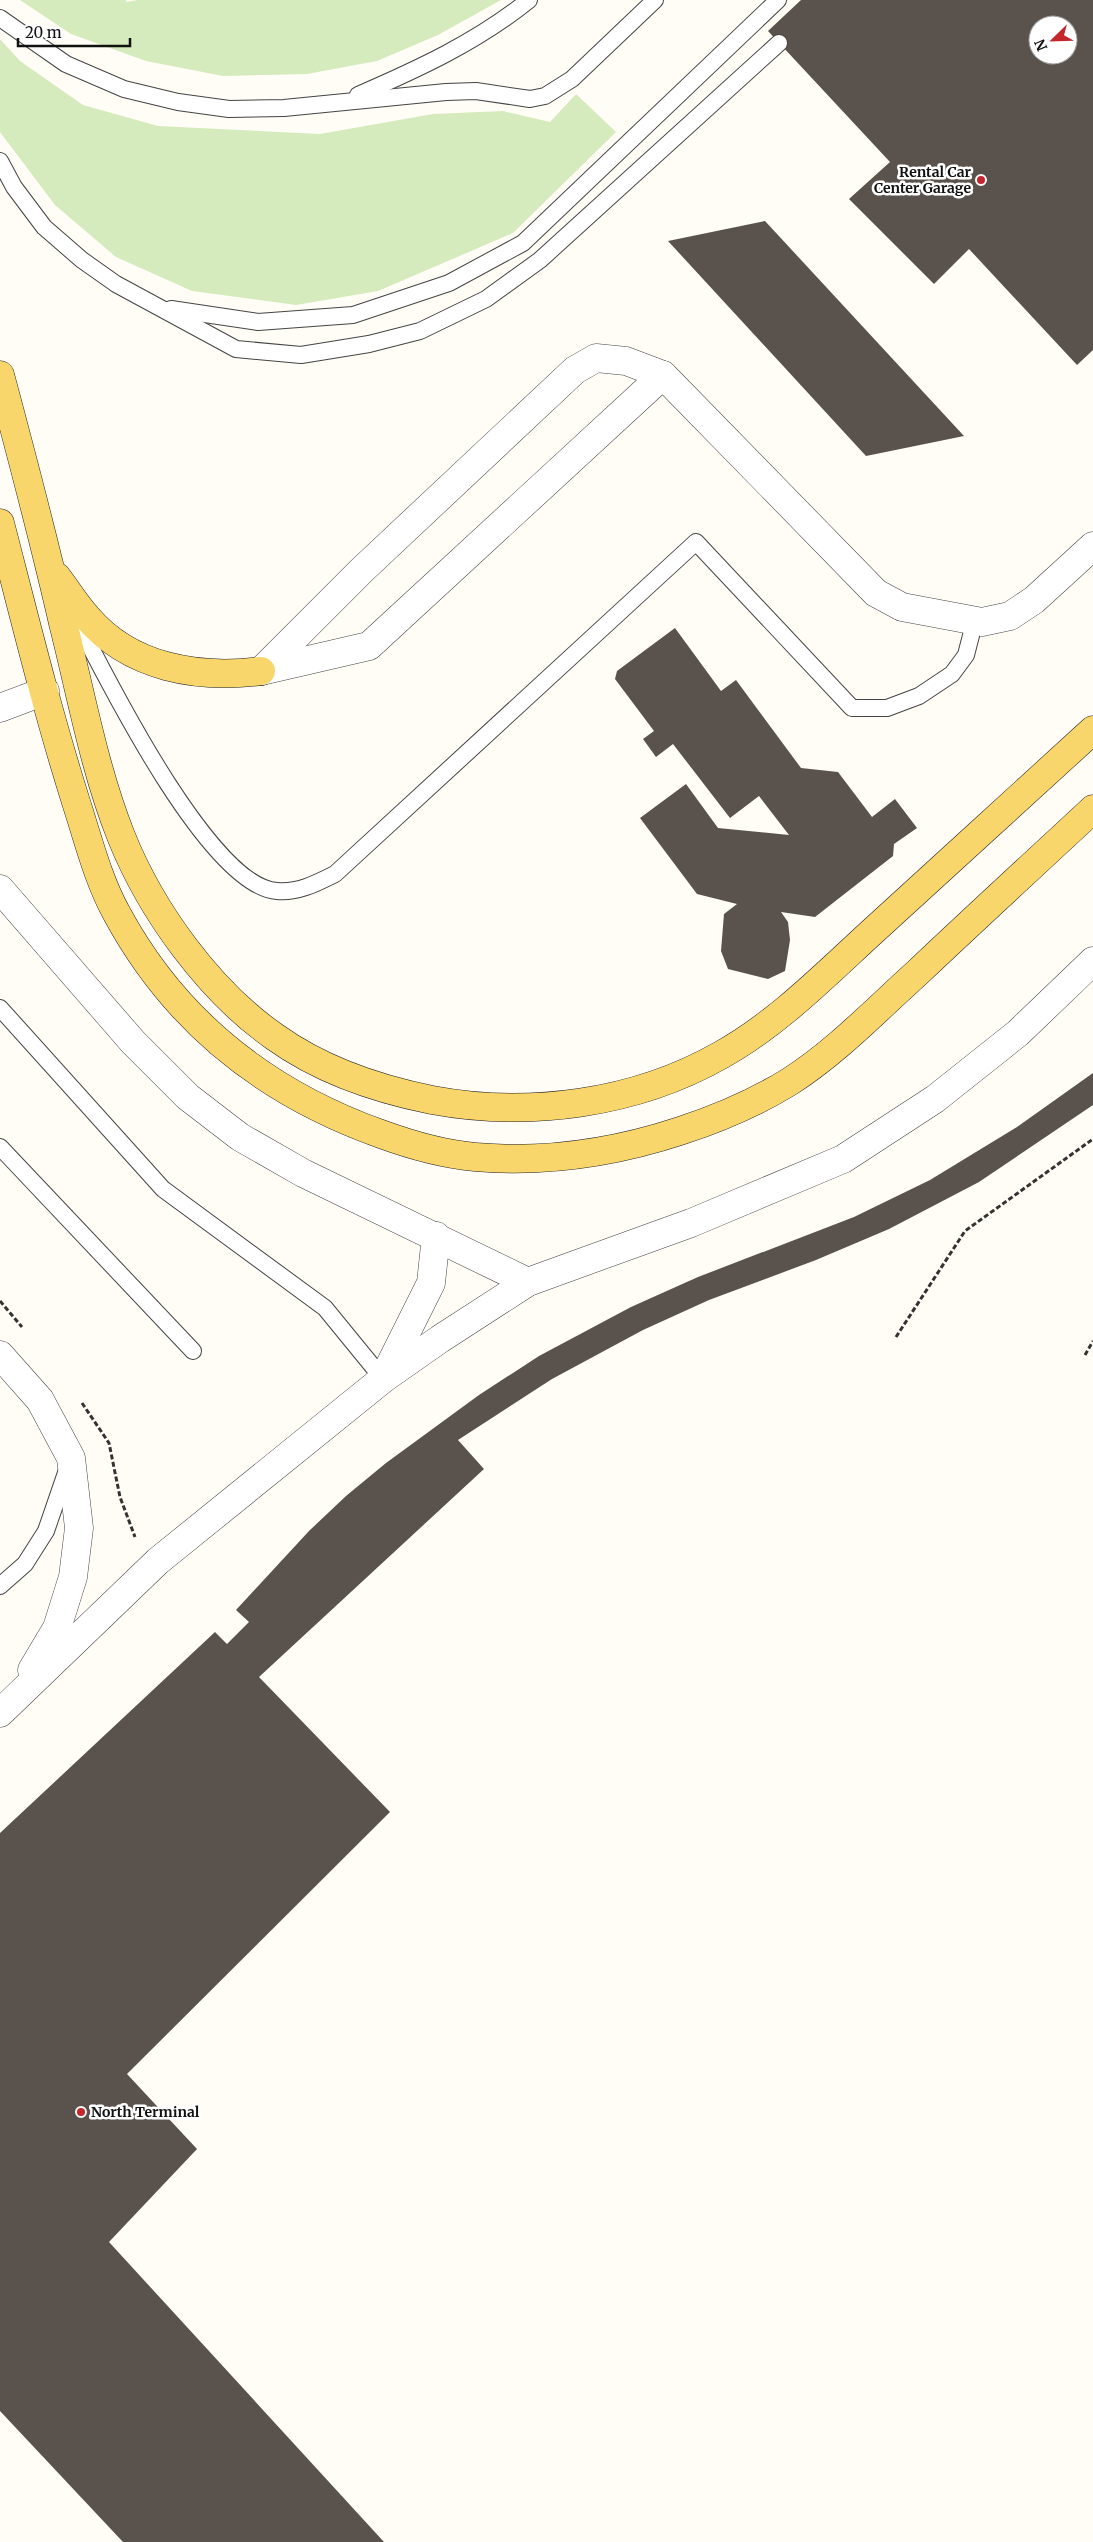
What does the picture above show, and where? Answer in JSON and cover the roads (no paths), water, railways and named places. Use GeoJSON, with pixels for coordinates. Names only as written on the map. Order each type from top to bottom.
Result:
{"type":"FeatureCollection","features":[{"type":"Feature","properties":{"kind":"main road"},"geometry":{"type":"LineString","coordinates":[[0,375],[50,568],[98,768],[122,839],[149,893],[186,951],[226,995],[275,1037],[332,1070],[382,1089],[447,1102],[501,1108],[556,1105],[612,1097],[662,1084],[725,1054],[750,1037],[823,976],[1093,730]]}},
{"type":"Feature","properties":{"kind":"main road"},"geometry":{"type":"LineString","coordinates":[[0,523],[44,691],[93,855],[116,912],[154,974],[199,1024],[245,1065],[298,1099],[352,1124],[409,1144],[471,1157],[535,1159],[594,1154],[650,1141],[708,1122],[776,1089],[807,1069],[862,1023],[1093,809]]}},
{"type":"Feature","properties":{"kind":"main road"},"geometry":{"type":"LineString","coordinates":[[50,568],[87,618],[119,647],[144,659],[182,671],[218,674],[261,671]]}},
{"type":"Feature","properties":{"kind":"street"},"geometry":{"type":"LineString","coordinates":[[261,671],[362,570],[575,370],[596,358],[626,361],[663,375],[876,593],[902,607],[982,622],[1010,616],[1034,600],[1093,546]]}},
{"type":"Feature","properties":{"kind":"street"},"geometry":{"type":"LineString","coordinates":[[261,671],[369,646],[663,375]]}},
{"type":"Feature","properties":{"kind":"street"},"geometry":{"type":"LineString","coordinates":[[0,708],[44,691]]}},
{"type":"Feature","properties":{"kind":"street"},"geometry":{"type":"LineString","coordinates":[[0,889],[133,1042],[188,1097],[240,1137],[303,1173],[528,1282]]}},
{"type":"Feature","properties":{"kind":"street"},"geometry":{"type":"LineString","coordinates":[[7,1707],[158,1560],[383,1378],[528,1282],[691,1223],[843,1159],[935,1098],[1018,1033],[1093,961]]}},
{"type":"Feature","properties":{"kind":"street"},"geometry":{"type":"LineString","coordinates":[[383,1378],[431,1283],[436,1236]]}},
{"type":"Feature","properties":{"kind":"street"},"geometry":{"type":"LineString","coordinates":[[0,1355],[40,1400],[71,1458],[79,1528],[73,1577],[57,1628],[7,1707]]}},
{"type":"Feature","properties":{"kind":"lane"},"geometry":{"type":"LineString","coordinates":[[344,101],[416,70],[463,45],[509,16],[528,0]]}},
{"type":"Feature","properties":{"kind":"lane"},"geometry":{"type":"LineString","coordinates":[[0,18],[66,64],[124,89],[178,102],[229,109],[284,108],[446,92],[476,92],[530,99],[546,96],[572,79],[656,0]]}},
{"type":"Feature","properties":{"kind":"lane"},"geometry":{"type":"LineString","coordinates":[[159,307],[258,322],[353,315],[449,283],[524,243],[778,0]]}},
{"type":"Feature","properties":{"kind":"lane"},"geometry":{"type":"LineString","coordinates":[[0,161],[14,187],[44,227],[82,260],[116,284],[236,349],[301,355],[369,344],[420,331],[486,299],[540,260],[779,43]]}},
{"type":"Feature","properties":{"kind":"lane"},"geometry":{"type":"LineString","coordinates":[[50,568],[115,695],[153,761],[204,833],[231,864],[252,882],[277,892],[310,887],[335,874],[696,542],[852,708],[887,708],[919,696],[952,674],[966,655],[975,620]]}},
{"type":"Feature","properties":{"kind":"lane"},"geometry":{"type":"LineString","coordinates":[[0,1008],[163,1189],[326,1308],[383,1378]]}},
{"type":"Feature","properties":{"kind":"lane"},"geometry":{"type":"LineString","coordinates":[[0,1147],[193,1351]]}},
{"type":"Feature","properties":{"kind":"lane"},"geometry":{"type":"LineString","coordinates":[[0,1586],[25,1564],[46,1531],[71,1458]]}},
{"type":"Feature","properties":{"kind":"place","name":"Rental Car Center Garage"},"geometry":{"type":"Point","coordinates":[981,180]}},
{"type":"Feature","properties":{"kind":"place","name":"North Terminal"},"geometry":{"type":"Point","coordinates":[81,2112]}}]}
